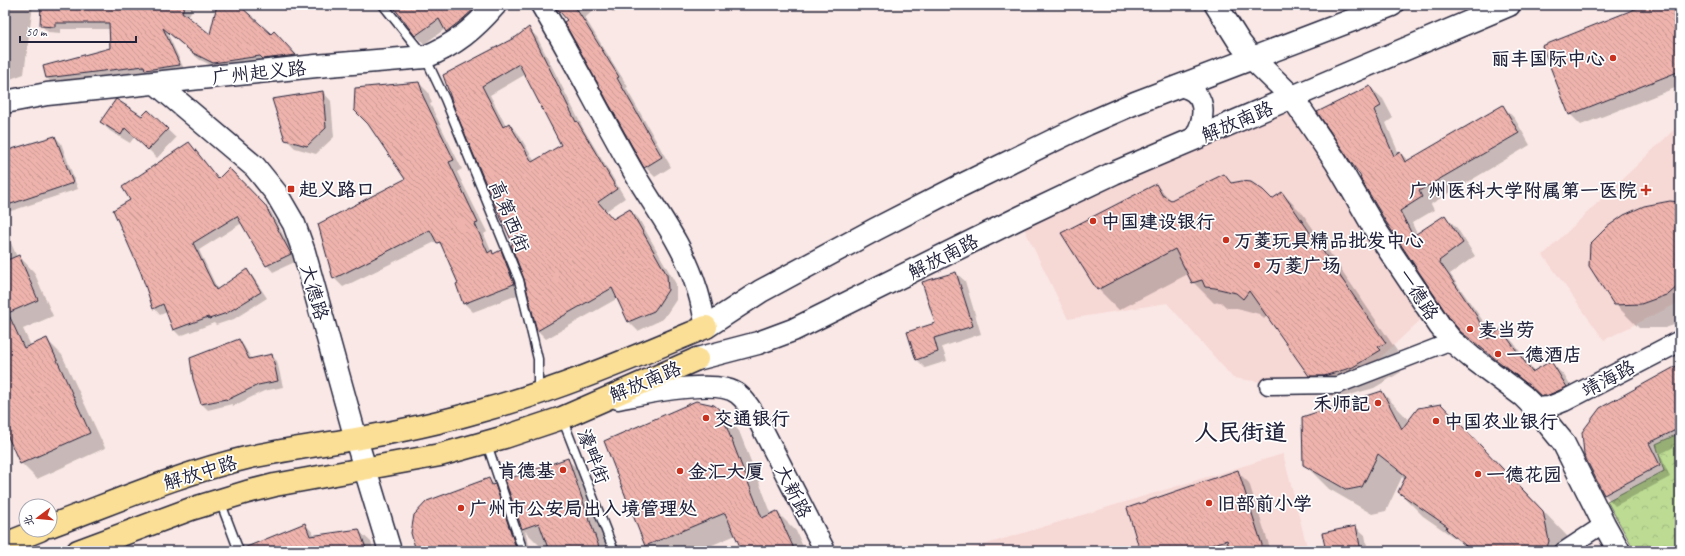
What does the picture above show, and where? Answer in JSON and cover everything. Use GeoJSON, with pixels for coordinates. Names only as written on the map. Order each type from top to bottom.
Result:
{"type":"FeatureCollection","features":[{"type":"Feature","properties":{"kind":"main road","name":"广州起义路"},"geometry":{"type":"LineString","coordinates":[[5,102],[47,94],[157,84],[316,66],[425,57],[441,51],[462,38],[478,25],[495,5]]}},
{"type":"Feature","properties":{"kind":"main road","name":"一德路"},"geometry":{"type":"LineString","coordinates":[[1216,5],[1240,43],[1252,58],[1292,97],[1336,162],[1375,230],[1452,342],[1489,372],[1523,396],[1563,442],[1619,551]]}},
{"type":"Feature","properties":{"kind":"main road","name":"解放南路"},"geometry":{"type":"LineString","coordinates":[[356,439],[463,416],[538,394],[608,368],[706,327],[761,291],[917,207],[1087,124],[1178,86],[1392,5]]}},
{"type":"Feature","properties":{"kind":"main road","name":"解放南路"},"geometry":{"type":"LineString","coordinates":[[365,469],[440,455],[535,428],[562,418],[697,359],[758,343],[793,330],[1025,215],[1121,170],[1509,5]]}},
{"type":"Feature","properties":{"kind":"main road","name":"大德路"},"geometry":{"type":"LineString","coordinates":[[157,84],[255,167],[276,193],[294,224],[304,252],[356,439],[390,551]]}},
{"type":"Feature","properties":{"kind":"main road","name":"解放中路"},"geometry":{"type":"LineString","coordinates":[[58,523],[138,492],[203,470],[283,450],[356,439]]}},
{"type":"Feature","properties":{"kind":"main road","name":"解放中路"},"geometry":{"type":"LineString","coordinates":[[78,551],[155,522],[220,500],[275,485],[365,469]]}},
{"type":"Feature","properties":{"kind":"main road"},"geometry":{"type":"LineString","coordinates":[[5,544],[20,538]]}},
{"type":"Feature","properties":{"kind":"street"},"geometry":{"type":"LineString","coordinates":[[541,5],[629,164],[659,212],[684,257],[696,285],[706,327]]}},
{"type":"Feature","properties":{"kind":"street"},"geometry":{"type":"LineString","coordinates":[[1178,86],[1188,87],[1195,92],[1201,102],[1204,112],[1202,122],[1194,139]]}},
{"type":"Feature","properties":{"kind":"street","name":"靖海路"},"geometry":{"type":"LineString","coordinates":[[1535,408],[1549,408],[1680,341]]}},
{"type":"Feature","properties":{"kind":"street"},"geometry":{"type":"LineString","coordinates":[[1268,386],[1338,385],[1452,342]]}},
{"type":"Feature","properties":{"kind":"street","name":"大新路"},"geometry":{"type":"LineString","coordinates":[[594,403],[677,389],[710,386],[728,388],[737,393],[746,402],[758,420],[825,551]]}},
{"type":"Feature","properties":{"kind":"street"},"geometry":{"type":"LineString","coordinates":[[1563,551],[1604,524]]}},
{"type":"Feature","properties":{"kind":"lane","name":"高第西街"},"geometry":{"type":"LineString","coordinates":[[382,5],[425,57],[445,99],[519,280],[538,359],[538,394]]}},
{"type":"Feature","properties":{"kind":"lane","name":"濠畔街"},"geometry":{"type":"LineString","coordinates":[[562,418],[614,551]]}},
{"type":"Feature","properties":{"kind":"lane"},"geometry":{"type":"LineString","coordinates":[[486,442],[523,551]]}},
{"type":"Feature","properties":{"kind":"lane"},"geometry":{"type":"LineString","coordinates":[[220,500],[239,551]]}},
{"type":"Feature","properties":{"kind":"shaded area","name":"万菱广场"},"geometry":{"type":"Polygon","coordinates":[[[1292,97],[1430,311],[1361,376],[1290,386],[1233,378],[1167,303],[1068,319],[1019,218],[1292,97]]]}},
{"type":"Feature","properties":{"kind":"shaded area","name":"广州医科大学附属第一医院"},"geometry":{"type":"Polygon","coordinates":[[[1680,124],[1680,302],[1604,340],[1543,255],[1680,124]]]}},
{"type":"Feature","properties":{"kind":"shaded area","name":"旧部前小学"},"geometry":{"type":"Polygon","coordinates":[[[1283,454],[1308,551],[964,551],[1283,454]]]}},
{"type":"Feature","properties":{"kind":"green space"},"geometry":{"type":"Polygon","coordinates":[[[1680,433],[1680,551],[1635,551],[1607,501],[1664,471],[1656,444],[1680,433]]]}},
{"type":"Feature","properties":{"kind":"building"},"geometry":{"type":"Polygon","coordinates":[[[41,5],[185,5],[182,12],[210,34],[217,5],[239,5],[271,34],[274,31],[296,55],[263,59],[260,56],[213,63],[193,53],[163,28],[180,65],[145,70],[144,66],[46,78],[43,66],[110,48],[109,23],[55,23],[55,27],[40,26],[41,5]]]}},
{"type":"Feature","properties":{"kind":"building"},"geometry":{"type":"Polygon","coordinates":[[[392,5],[478,5],[446,32],[439,19],[415,36],[392,5]]]}},
{"type":"Feature","properties":{"kind":"building"},"geometry":{"type":"Polygon","coordinates":[[[554,5],[574,5],[619,77],[617,78],[662,157],[644,168],[564,22],[567,20],[554,5]]]}},
{"type":"Feature","properties":{"kind":"building","name":"丽丰国际中心"},"geometry":{"type":"Polygon","coordinates":[[[1645,5],[1680,5],[1680,71],[1569,115],[1542,46],[1645,5]]]}},
{"type":"Feature","properties":{"kind":"building"},"geometry":{"type":"Polygon","coordinates":[[[529,27],[576,122],[577,121],[617,189],[598,202],[613,219],[630,209],[667,275],[668,290],[654,311],[628,322],[612,288],[537,331],[524,279],[511,245],[513,244],[493,201],[455,110],[443,75],[516,37],[529,27]],[[519,64],[482,86],[503,127],[509,123],[532,162],[561,145],[519,64]]]}},
{"type":"Feature","properties":{"kind":"building"},"geometry":{"type":"Polygon","coordinates":[[[419,82],[422,94],[454,160],[449,162],[478,223],[475,224],[488,253],[492,250],[493,254],[501,250],[514,284],[463,304],[456,284],[458,283],[440,242],[437,243],[430,230],[333,279],[318,224],[405,179],[368,124],[354,110],[355,88],[419,82]]]}},
{"type":"Feature","properties":{"kind":"building"},"geometry":{"type":"Polygon","coordinates":[[[1370,86],[1381,106],[1374,110],[1394,156],[1400,152],[1405,162],[1503,105],[1519,133],[1419,191],[1422,197],[1400,211],[1413,236],[1445,215],[1463,243],[1439,261],[1476,315],[1488,339],[1501,329],[1532,372],[1551,361],[1567,387],[1546,396],[1541,396],[1461,332],[1450,319],[1386,222],[1360,178],[1361,177],[1317,112],[1370,86]]]}},
{"type":"Feature","properties":{"kind":"building"},"geometry":{"type":"Polygon","coordinates":[[[323,91],[326,128],[307,146],[285,140],[272,99],[323,91]]]}},
{"type":"Feature","properties":{"kind":"building"},"geometry":{"type":"Polygon","coordinates":[[[116,99],[142,116],[148,110],[168,129],[148,150],[125,128],[121,135],[100,122],[116,99]]]}},
{"type":"Feature","properties":{"kind":"building"},"geometry":{"type":"Polygon","coordinates":[[[55,136],[73,183],[5,206],[5,151],[55,136]]]}},
{"type":"Feature","properties":{"kind":"building"},"geometry":{"type":"Polygon","coordinates":[[[189,142],[218,179],[229,168],[265,205],[291,254],[266,266],[237,216],[193,243],[216,290],[247,269],[261,292],[227,313],[209,319],[208,317],[173,330],[163,304],[153,309],[141,273],[113,210],[130,200],[122,187],[189,142]]]}},
{"type":"Feature","properties":{"kind":"building","name":"万菱广场"},"geometry":{"type":"Polygon","coordinates":[[[1224,174],[1231,183],[1242,181],[1251,182],[1263,190],[1272,199],[1282,192],[1386,343],[1378,347],[1381,350],[1353,367],[1324,376],[1309,376],[1249,291],[1243,299],[1236,293],[1205,287],[1202,280],[1192,283],[1175,249],[1097,290],[1061,233],[1156,184],[1162,195],[1171,200],[1224,174]]]}},
{"type":"Feature","properties":{"kind":"building"},"geometry":{"type":"Polygon","coordinates":[[[1670,201],[1680,202],[1680,284],[1669,294],[1641,304],[1614,305],[1589,266],[1590,244],[1607,227],[1624,215],[1644,206],[1670,201]]]}},
{"type":"Feature","properties":{"kind":"building"},"geometry":{"type":"Polygon","coordinates":[[[19,255],[38,300],[8,313],[24,348],[47,338],[90,433],[20,464],[5,430],[5,261],[19,255]]]}},
{"type":"Feature","properties":{"kind":"building"},"geometry":{"type":"Polygon","coordinates":[[[956,272],[973,326],[934,338],[938,352],[916,360],[907,332],[935,323],[922,282],[956,272]]]}},
{"type":"Feature","properties":{"kind":"building"},"geometry":{"type":"Polygon","coordinates":[[[239,339],[249,359],[272,354],[278,381],[258,385],[227,400],[201,404],[193,379],[190,358],[239,339]]]}},
{"type":"Feature","properties":{"kind":"building"},"geometry":{"type":"Polygon","coordinates":[[[1680,364],[1680,428],[1649,443],[1660,465],[1604,495],[1584,455],[1582,432],[1600,408],[1680,364]]]}},
{"type":"Feature","properties":{"kind":"building","name":"一德花园"},"geometry":{"type":"Polygon","coordinates":[[[1382,391],[1402,429],[1418,408],[1441,404],[1543,511],[1549,541],[1546,551],[1472,551],[1446,529],[1447,526],[1398,492],[1406,476],[1378,454],[1362,487],[1347,490],[1303,465],[1302,417],[1382,391]]]}},
{"type":"Feature","properties":{"kind":"building","name":"金汇大厦"},"geometry":{"type":"Polygon","coordinates":[[[696,401],[714,405],[720,410],[762,518],[777,511],[795,551],[763,551],[761,547],[751,551],[742,551],[725,513],[645,546],[604,441],[696,401]]]}},
{"type":"Feature","properties":{"kind":"building"},"geometry":{"type":"Polygon","coordinates":[[[568,458],[599,547],[588,551],[549,551],[539,523],[522,529],[505,480],[568,458]]]}},
{"type":"Feature","properties":{"kind":"building"},"geometry":{"type":"Polygon","coordinates":[[[1238,470],[1264,551],[1230,551],[1227,540],[1197,549],[1196,551],[1140,551],[1127,508],[1238,470]]]}},
{"type":"Feature","properties":{"kind":"building","name":"广州市公安局出入境管理处"},"geometry":{"type":"Polygon","coordinates":[[[489,478],[492,485],[495,484],[517,551],[416,551],[411,533],[414,515],[427,501],[489,478]]]}},
{"type":"Feature","properties":{"kind":"building"},"geometry":{"type":"Polygon","coordinates":[[[305,523],[310,536],[359,529],[367,551],[244,551],[244,548],[305,523]]]}},
{"type":"Feature","properties":{"kind":"building"},"geometry":{"type":"Polygon","coordinates":[[[1356,526],[1361,551],[1326,551],[1322,533],[1356,526]]]}},
{"type":"Feature","properties":{"kind":"place","name":"丽丰国际中心"},"geometry":{"type":"Point","coordinates":[1613,58]}},
{"type":"Feature","properties":{"kind":"place","name":"起义路口"},"geometry":{"type":"Point","coordinates":[291,189]}},
{"type":"Feature","properties":{"kind":"place","name":"广州医科大学附属第一医院"},"geometry":{"type":"Point","coordinates":[1646,190]}},
{"type":"Feature","properties":{"kind":"place","name":"中国建设银行"},"geometry":{"type":"Point","coordinates":[1093,221]}},
{"type":"Feature","properties":{"kind":"place","name":"万菱玩具精品批发中心"},"geometry":{"type":"Point","coordinates":[1226,240]}},
{"type":"Feature","properties":{"kind":"place","name":"万菱广场"},"geometry":{"type":"Point","coordinates":[1257,265]}},
{"type":"Feature","properties":{"kind":"place","name":"麦当劳"},"geometry":{"type":"Point","coordinates":[1470,329]}},
{"type":"Feature","properties":{"kind":"place","name":"一德酒店"},"geometry":{"type":"Point","coordinates":[1498,354]}},
{"type":"Feature","properties":{"kind":"place","name":"禾师記"},"geometry":{"type":"Point","coordinates":[1378,403]}},
{"type":"Feature","properties":{"kind":"place","name":"交通银行"},"geometry":{"type":"Point","coordinates":[706,418]}},
{"type":"Feature","properties":{"kind":"place","name":"中国农业银行"},"geometry":{"type":"Point","coordinates":[1436,421]}},
{"type":"Feature","properties":{"kind":"place","name":"肯德基"},"geometry":{"type":"Point","coordinates":[563,470]}},
{"type":"Feature","properties":{"kind":"place","name":"金汇大厦"},"geometry":{"type":"Point","coordinates":[680,471]}},
{"type":"Feature","properties":{"kind":"place","name":"一德花园"},"geometry":{"type":"Point","coordinates":[1478,474]}},
{"type":"Feature","properties":{"kind":"place","name":"旧部前小学"},"geometry":{"type":"Point","coordinates":[1209,503]}},
{"type":"Feature","properties":{"kind":"place","name":"广州市公安局出入境管理处"},"geometry":{"type":"Point","coordinates":[461,508]}},
{"type":"Feature","properties":{"kind":"district","name":"人民街道"},"geometry":{"type":"Point","coordinates":[1241,432]}}]}
